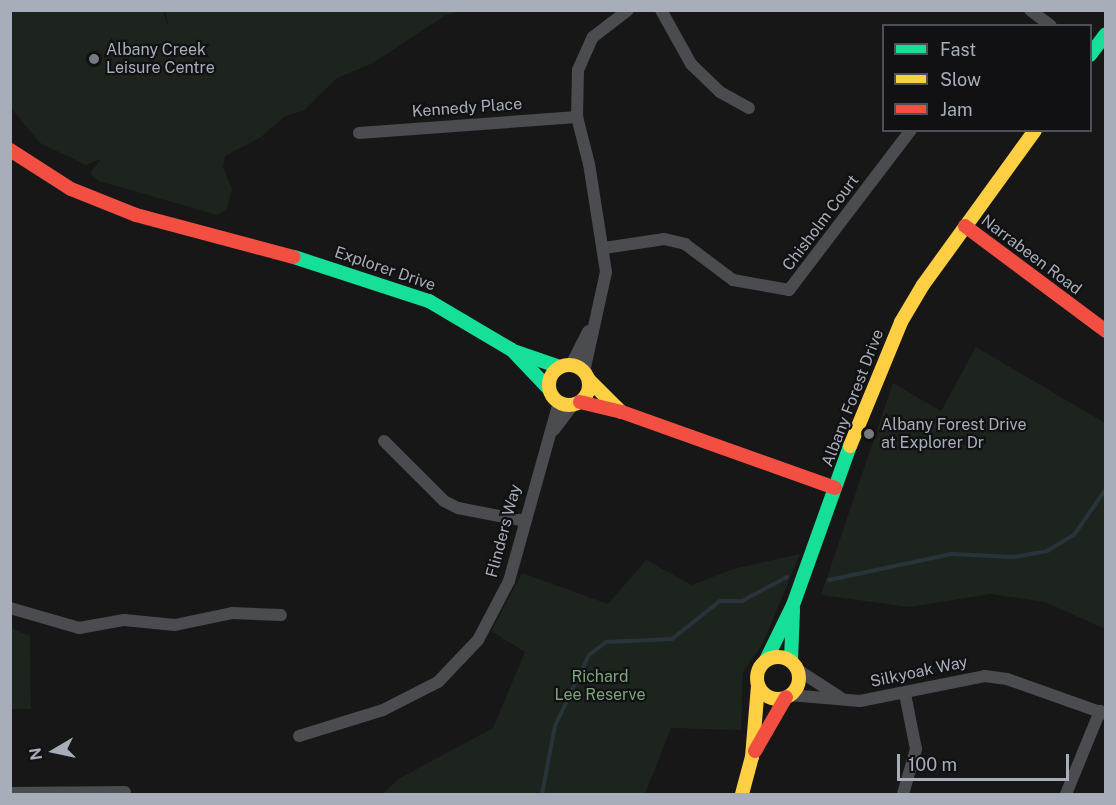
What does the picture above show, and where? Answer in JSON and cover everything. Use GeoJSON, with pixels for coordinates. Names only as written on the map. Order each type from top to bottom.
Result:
{"type":"FeatureCollection","features":[{"type":"Feature","properties":{"kind":"street"},"geometry":{"type":"LineString","coordinates":[[577,403],[588,393],[586,376],[593,323],[604,291],[604,249],[577,117],[578,70],[593,37],[628,10]]}},
{"type":"Feature","properties":{"kind":"street"},"geometry":{"type":"LineString","coordinates":[[661,10],[691,64],[720,92],[749,108]]}},
{"type":"Feature","properties":{"kind":"street"},"geometry":{"type":"LineString","coordinates":[[1030,10],[1048,24]]}},
{"type":"Feature","properties":{"kind":"street"},"geometry":{"type":"LineString","coordinates":[[1092,54],[1106,34]]}},
{"type":"Feature","properties":{"kind":"street","name":"Kennedy Place"},"geometry":{"type":"LineString","coordinates":[[359,133],[577,117]]}},
{"type":"Feature","properties":{"kind":"street","name":"Chisholm Court"},"geometry":{"type":"LineString","coordinates":[[604,249],[664,239],[685,244],[733,280],[789,290],[909,132]]}},
{"type":"Feature","properties":{"kind":"street","name":"Albany Forest Drive"},"geometry":{"type":"LineString","coordinates":[[766,660],[793,604],[867,400],[901,322],[965,226],[1034,132]]}},
{"type":"Feature","properties":{"kind":"street","name":"Explorer Drive"},"geometry":{"type":"LineString","coordinates":[[10,135],[32,154],[72,179],[237,240],[429,301],[512,350],[566,366]]}},
{"type":"Feature","properties":{"kind":"street","name":"Explorer Drive"},"geometry":{"type":"LineString","coordinates":[[10,150],[71,189],[105,203],[212,237],[237,240]]}},
{"type":"Feature","properties":{"kind":"street","name":"Narrabeen Road"},"geometry":{"type":"LineString","coordinates":[[965,226],[1106,331]]}},
{"type":"Feature","properties":{"kind":"street"},"geometry":{"type":"LineString","coordinates":[[593,323],[566,366],[551,376],[549,389],[559,402],[577,403],[622,412],[835,489]]}},
{"type":"Feature","properties":{"kind":"street","name":"Explorer Drive"},"geometry":{"type":"LineString","coordinates":[[512,350],[549,389]]}},
{"type":"Feature","properties":{"kind":"street"},"geometry":{"type":"LineString","coordinates":[[566,366],[586,376],[622,412]]}},
{"type":"Feature","properties":{"kind":"street","name":"Flinders Way"},"geometry":{"type":"LineString","coordinates":[[299,736],[383,710],[438,682],[483,631],[509,581],[559,402]]}},
{"type":"Feature","properties":{"kind":"street","name":"Flinders Way"},"geometry":{"type":"LineString","coordinates":[[549,436],[577,403]]}},
{"type":"Feature","properties":{"kind":"street"},"geometry":{"type":"LineString","coordinates":[[384,441],[444,501],[458,508],[525,521]]}},
{"type":"Feature","properties":{"kind":"street","name":"Albany Forest Drive"},"geometry":{"type":"LineString","coordinates":[[793,604],[794,665]]}},
{"type":"Feature","properties":{"kind":"street"},"geometry":{"type":"LineString","coordinates":[[10,608],[79,628],[124,620],[175,625],[232,613],[281,615]]}},
{"type":"Feature","properties":{"kind":"street"},"geometry":{"type":"LineString","coordinates":[[742,795],[752,757],[758,671],[766,660],[779,656],[842,699]]}},
{"type":"Feature","properties":{"kind":"street"},"geometry":{"type":"LineString","coordinates":[[752,757],[788,696],[799,683],[794,665]]}},
{"type":"Feature","properties":{"kind":"street","name":"Silkyoak Way"},"geometry":{"type":"LineString","coordinates":[[788,696],[860,701],[905,694],[985,676],[1007,679],[1103,712]]}},
{"type":"Feature","properties":{"kind":"street"},"geometry":{"type":"LineString","coordinates":[[758,685],[771,698],[788,696]]}},
{"type":"Feature","properties":{"kind":"street"},"geometry":{"type":"LineString","coordinates":[[903,795],[916,749],[905,694]]}},
{"type":"Feature","properties":{"kind":"street"},"geometry":{"type":"LineString","coordinates":[[1066,795],[1103,712]]}},
{"type":"Feature","properties":{"kind":"street"},"geometry":{"type":"LineString","coordinates":[[10,793],[125,792]]}},
{"type":"Feature","properties":{"kind":"green space"},"geometry":{"type":"Polygon","coordinates":[[[10,11],[163,11],[169,29],[165,11],[461,11],[446,15],[371,64],[337,78],[303,111],[285,116],[261,137],[225,156],[223,167],[232,189],[227,209],[217,215],[99,181],[90,173],[101,159],[86,165],[40,143],[11,108],[10,11]]]}},
{"type":"Feature","properties":{"kind":"green space"},"geometry":{"type":"Polygon","coordinates":[[[976,347],[1105,423],[1105,629],[1045,602],[991,594],[909,607],[821,595],[893,383],[941,411],[976,347]]]}},
{"type":"Feature","properties":{"kind":"green space","name":"Richard Lee Reserve"},"geometry":{"type":"Polygon","coordinates":[[[800,554],[763,643],[743,672],[741,730],[671,728],[645,794],[382,794],[400,778],[493,728],[525,652],[491,631],[522,573],[608,604],[646,560],[692,585],[733,569],[800,554]]]}},
{"type":"Feature","properties":{"kind":"green space"},"geometry":{"type":"Polygon","coordinates":[[[11,628],[30,636],[31,709],[11,709],[11,628]]]}},
{"type":"Feature","properties":{"kind":"waterway"},"geometry":{"type":"LineString","coordinates":[[829,580],[951,554],[1014,557],[1047,551],[1074,535],[1106,489]]}},
{"type":"Feature","properties":{"kind":"waterway"},"geometry":{"type":"LineString","coordinates":[[542,794],[555,726],[589,655],[606,642],[672,639],[720,601],[742,601],[787,577]]}},
{"type":"Feature","properties":{"kind":"traffic: fast"},"geometry":{"type":"LineString","coordinates":[[1092,52],[1106,34]]}},
{"type":"Feature","properties":{"kind":"traffic: fast"},"geometry":{"type":"LineString","coordinates":[[294,257],[429,301],[512,350],[549,389]]}},
{"type":"Feature","properties":{"kind":"traffic: fast"},"geometry":{"type":"LineString","coordinates":[[516,352],[560,367]]}},
{"type":"Feature","properties":{"kind":"traffic: fast"},"geometry":{"type":"LineString","coordinates":[[766,660],[793,605],[850,446]]}},
{"type":"Feature","properties":{"kind":"traffic: fast"},"geometry":{"type":"LineString","coordinates":[[791,660],[793,610]]}},
{"type":"Feature","properties":{"kind":"traffic: slow"},"geometry":{"type":"LineString","coordinates":[[850,446],[901,322],[923,285],[1034,132]]}},
{"type":"Feature","properties":{"kind":"traffic: slow"},"geometry":{"type":"LineString","coordinates":[[569,365],[583,371],[589,385],[583,399],[569,405],[555,399],[549,385],[555,371],[569,365]]}},
{"type":"Feature","properties":{"kind":"traffic: slow"},"geometry":{"type":"LineString","coordinates":[[589,380],[621,412]]}},
{"type":"Feature","properties":{"kind":"traffic: slow"},"geometry":{"type":"LineString","coordinates":[[778,657],[786,658],[793,663],[798,670],[799,678],[798,686],[793,693],[786,698],[778,699],[770,698],[763,693],[758,686],[757,678],[758,670],[763,663],[770,658],[778,657]]}},
{"type":"Feature","properties":{"kind":"traffic: slow"},"geometry":{"type":"LineString","coordinates":[[742,794],[752,757],[758,685]]}},
{"type":"Feature","properties":{"kind":"traffic: jam"},"geometry":{"type":"LineString","coordinates":[[10,150],[71,189],[136,215],[294,257]]}},
{"type":"Feature","properties":{"kind":"traffic: jam"},"geometry":{"type":"LineString","coordinates":[[965,226],[1106,331]]}},
{"type":"Feature","properties":{"kind":"traffic: jam"},"geometry":{"type":"LineString","coordinates":[[580,402],[622,412],[835,488]]}},
{"type":"Feature","properties":{"kind":"traffic: jam"},"geometry":{"type":"LineString","coordinates":[[755,751],[786,697]]}},
{"type":"Feature","properties":{"kind":"place","name":"Albany Creek Leisure Centre"},"geometry":{"type":"Point","coordinates":[94,59]}},
{"type":"Feature","properties":{"kind":"place","name":"Albany Forest Drive at Explorer Dr"},"geometry":{"type":"Point","coordinates":[869,434]}}]}
